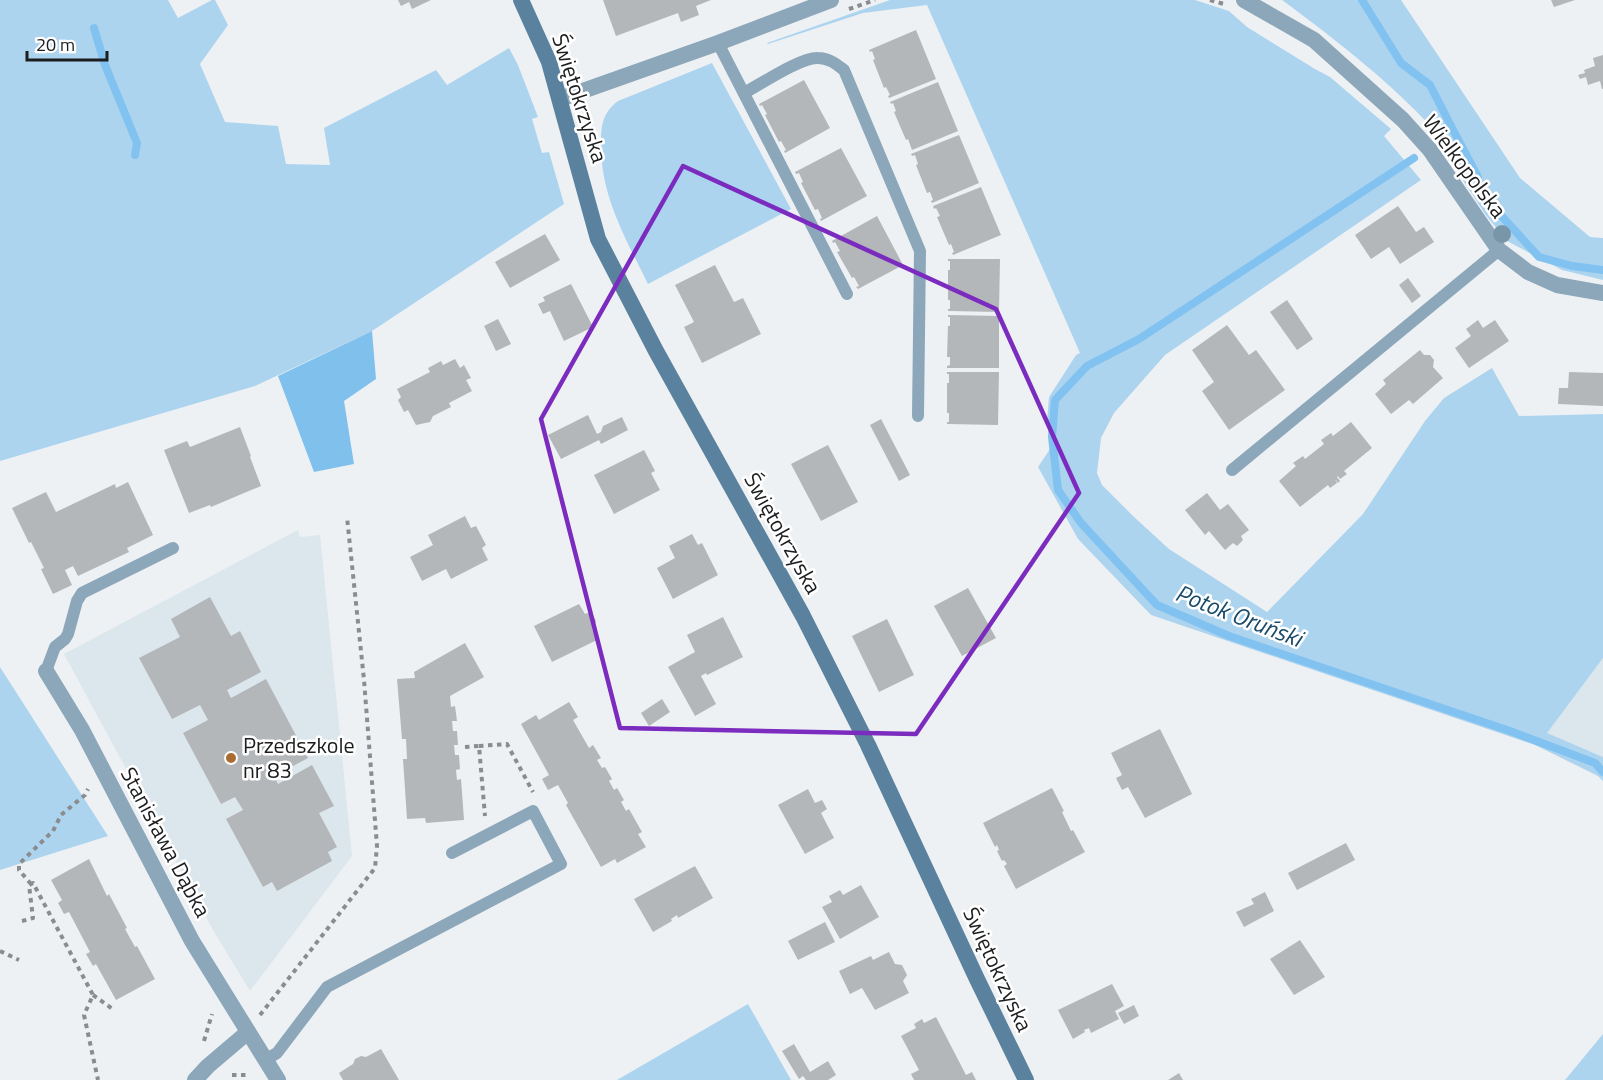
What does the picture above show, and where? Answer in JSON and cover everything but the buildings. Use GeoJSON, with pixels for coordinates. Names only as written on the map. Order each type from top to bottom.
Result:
{"type":"FeatureCollection","features":[{"type":"Feature","properties":{"kind":"main road","name":"Świętokrzyska"},"geometry":{"type":"LineString","coordinates":[[521,0],[549,62],[598,239],[656,351],[809,627],[868,745],[1026,1080]]}},
{"type":"Feature","properties":{"kind":"street"},"geometry":{"type":"LineString","coordinates":[[560,99],[831,0]]}},
{"type":"Feature","properties":{"kind":"street","name":"Wielkopolska"},"geometry":{"type":"LineString","coordinates":[[1244,0],[1314,40],[1402,120],[1430,150],[1499,250],[1528,272],[1557,285],[1603,293]]}},
{"type":"Feature","properties":{"kind":"street","name":"Stanisława Dąbka"},"geometry":{"type":"LineString","coordinates":[[45,671],[82,730],[192,941],[248,1032],[262,1067],[278,1080]]}},
{"type":"Feature","properties":{"kind":"street"},"geometry":{"type":"LineString","coordinates":[[195,1080],[248,1032]]}},
{"type":"Feature","properties":{"kind":"lane"},"geometry":{"type":"LineString","coordinates":[[718,43],[847,294]]}},
{"type":"Feature","properties":{"kind":"lane"},"geometry":{"type":"LineString","coordinates":[[744,93],[804,61],[818,58],[833,61],[844,70],[920,251],[918,416]]}},
{"type":"Feature","properties":{"kind":"lane"},"geometry":{"type":"LineString","coordinates":[[1232,470],[1499,250]]}},
{"type":"Feature","properties":{"kind":"lane"},"geometry":{"type":"LineString","coordinates":[[45,671],[55,647],[68,634],[76,601],[82,593],[173,548]]}},
{"type":"Feature","properties":{"kind":"lane"},"geometry":{"type":"LineString","coordinates":[[262,1067],[277,1053],[327,987],[561,864],[533,811],[452,853]]}},
{"type":"Feature","properties":{"kind":"path"},"geometry":{"type":"LineString","coordinates":[[248,1032],[375,868],[377,846],[364,680],[347,517]]}},
{"type":"Feature","properties":{"kind":"path"},"geometry":{"type":"LineString","coordinates":[[465,747],[507,744],[534,793],[533,811]]}},
{"type":"Feature","properties":{"kind":"path"},"geometry":{"type":"LineString","coordinates":[[479,746],[487,835]]}},
{"type":"Feature","properties":{"kind":"path"},"geometry":{"type":"LineString","coordinates":[[92,781],[85,795],[61,815],[53,831],[19,864],[20,870],[31,884],[33,883],[93,995],[114,1010]]}},
{"type":"Feature","properties":{"kind":"path"},"geometry":{"type":"LineString","coordinates":[[22,921],[33,918],[29,885],[31,884]]}},
{"type":"Feature","properties":{"kind":"path"},"geometry":{"type":"LineString","coordinates":[[0,951],[19,960]]}},
{"type":"Feature","properties":{"kind":"path"},"geometry":{"type":"LineString","coordinates":[[93,995],[84,1015],[98,1080]]}},
{"type":"Feature","properties":{"kind":"path"},"geometry":{"type":"LineString","coordinates":[[202,1046],[215,1006],[226,997]]}},
{"type":"Feature","properties":{"kind":"path"},"geometry":{"type":"LineString","coordinates":[[227,1075],[262,1067]]}},
{"type":"Feature","properties":{"kind":"highlighted area"},"geometry":{"type":"Polygon","coordinates":[[[683,166],[996,309],[1079,493],[916,734],[620,728],[541,419],[683,166]]]}},
{"type":"Feature","properties":{"kind":"shaded area"},"geometry":{"type":"Polygon","coordinates":[[[0,0],[168,0],[178,18],[215,0],[228,25],[200,64],[225,122],[278,126],[286,164],[330,165],[324,128],[436,70],[447,85],[509,48],[538,117],[532,119],[542,153],[549,152],[564,204],[372,331],[255,386],[0,461],[0,0]]]}},
{"type":"Feature","properties":{"kind":"shaded area"},"geometry":{"type":"Polygon","coordinates":[[[890,0],[1195,0],[1229,11],[1247,27],[1330,77],[1391,129],[1384,136],[1421,180],[1165,355],[1114,413],[1101,438],[1097,473],[1102,485],[1169,549],[1267,612],[1363,514],[1425,421],[1444,398],[1492,368],[1519,416],[1603,414],[1603,658],[1547,733],[1603,757],[1603,781],[1598,776],[1535,745],[1151,615],[1078,539],[1038,467],[1050,449],[1047,421],[1049,397],[1076,355],[1080,353],[927,5],[863,13],[767,43],[890,0]]]}},
{"type":"Feature","properties":{"kind":"shaded area"},"geometry":{"type":"Polygon","coordinates":[[[1282,0],[1401,0],[1520,178],[1590,237],[1603,238],[1603,280],[1562,270],[1507,241],[1485,214],[1442,148],[1444,141],[1426,121],[1367,66],[1282,0]]]}},
{"type":"Feature","properties":{"kind":"shaded area"},"geometry":{"type":"Polygon","coordinates":[[[712,63],[791,209],[648,284],[623,234],[605,183],[601,146],[604,120],[609,110],[618,101],[712,63]]]}},
{"type":"Feature","properties":{"kind":"shaded area"},"geometry":{"type":"Polygon","coordinates":[[[372,331],[376,379],[344,401],[354,464],[314,472],[278,376],[372,331]]]}},
{"type":"Feature","properties":{"kind":"shaded area","name":"Przedszkole nr 83"},"geometry":{"type":"Polygon","coordinates":[[[298,530],[300,537],[320,535],[352,856],[250,991],[213,930],[64,654],[298,530]]]}},
{"type":"Feature","properties":{"kind":"shaded area"},"geometry":{"type":"Polygon","coordinates":[[[1603,658],[1603,757],[1546,733],[1603,658]]]}},
{"type":"Feature","properties":{"kind":"shaded area"},"geometry":{"type":"Polygon","coordinates":[[[0,667],[108,836],[0,870],[0,667]]]}},
{"type":"Feature","properties":{"kind":"shaded area"},"geometry":{"type":"Polygon","coordinates":[[[748,1004],[791,1080],[617,1080],[748,1004]]]}},
{"type":"Feature","properties":{"kind":"shaded area"},"geometry":{"type":"Polygon","coordinates":[[[1603,1034],[1603,1080],[1565,1080],[1603,1034]]]}},
{"type":"Feature","properties":{"kind":"waterway","name":"Potok Oruński"},"geometry":{"type":"LineString","coordinates":[[1362,0],[1401,63],[1430,85],[1451,126],[1446,130]]}},
{"type":"Feature","properties":{"kind":"waterway"},"geometry":{"type":"LineString","coordinates":[[94,28],[105,65],[137,143],[135,155]]}},
{"type":"Feature","properties":{"kind":"waterway"},"geometry":{"type":"LineString","coordinates":[[1451,126],[1478,177]]}},
{"type":"Feature","properties":{"kind":"waterway","name":"Potok Oruński"},"geometry":{"type":"LineString","coordinates":[[1414,158],[1139,339],[1087,366],[1055,400],[1052,437],[1058,490],[1081,523],[1157,605],[1229,636],[1510,731],[1595,763],[1603,772]]}},
{"type":"Feature","properties":{"kind":"waterway"},"geometry":{"type":"LineString","coordinates":[[1496,210],[1539,257],[1572,266],[1603,270]]}},
{"type":"Feature","properties":{"kind":"place","name":"Przedszkole nr 83"},"geometry":{"type":"Point","coordinates":[231,758]}}]}
